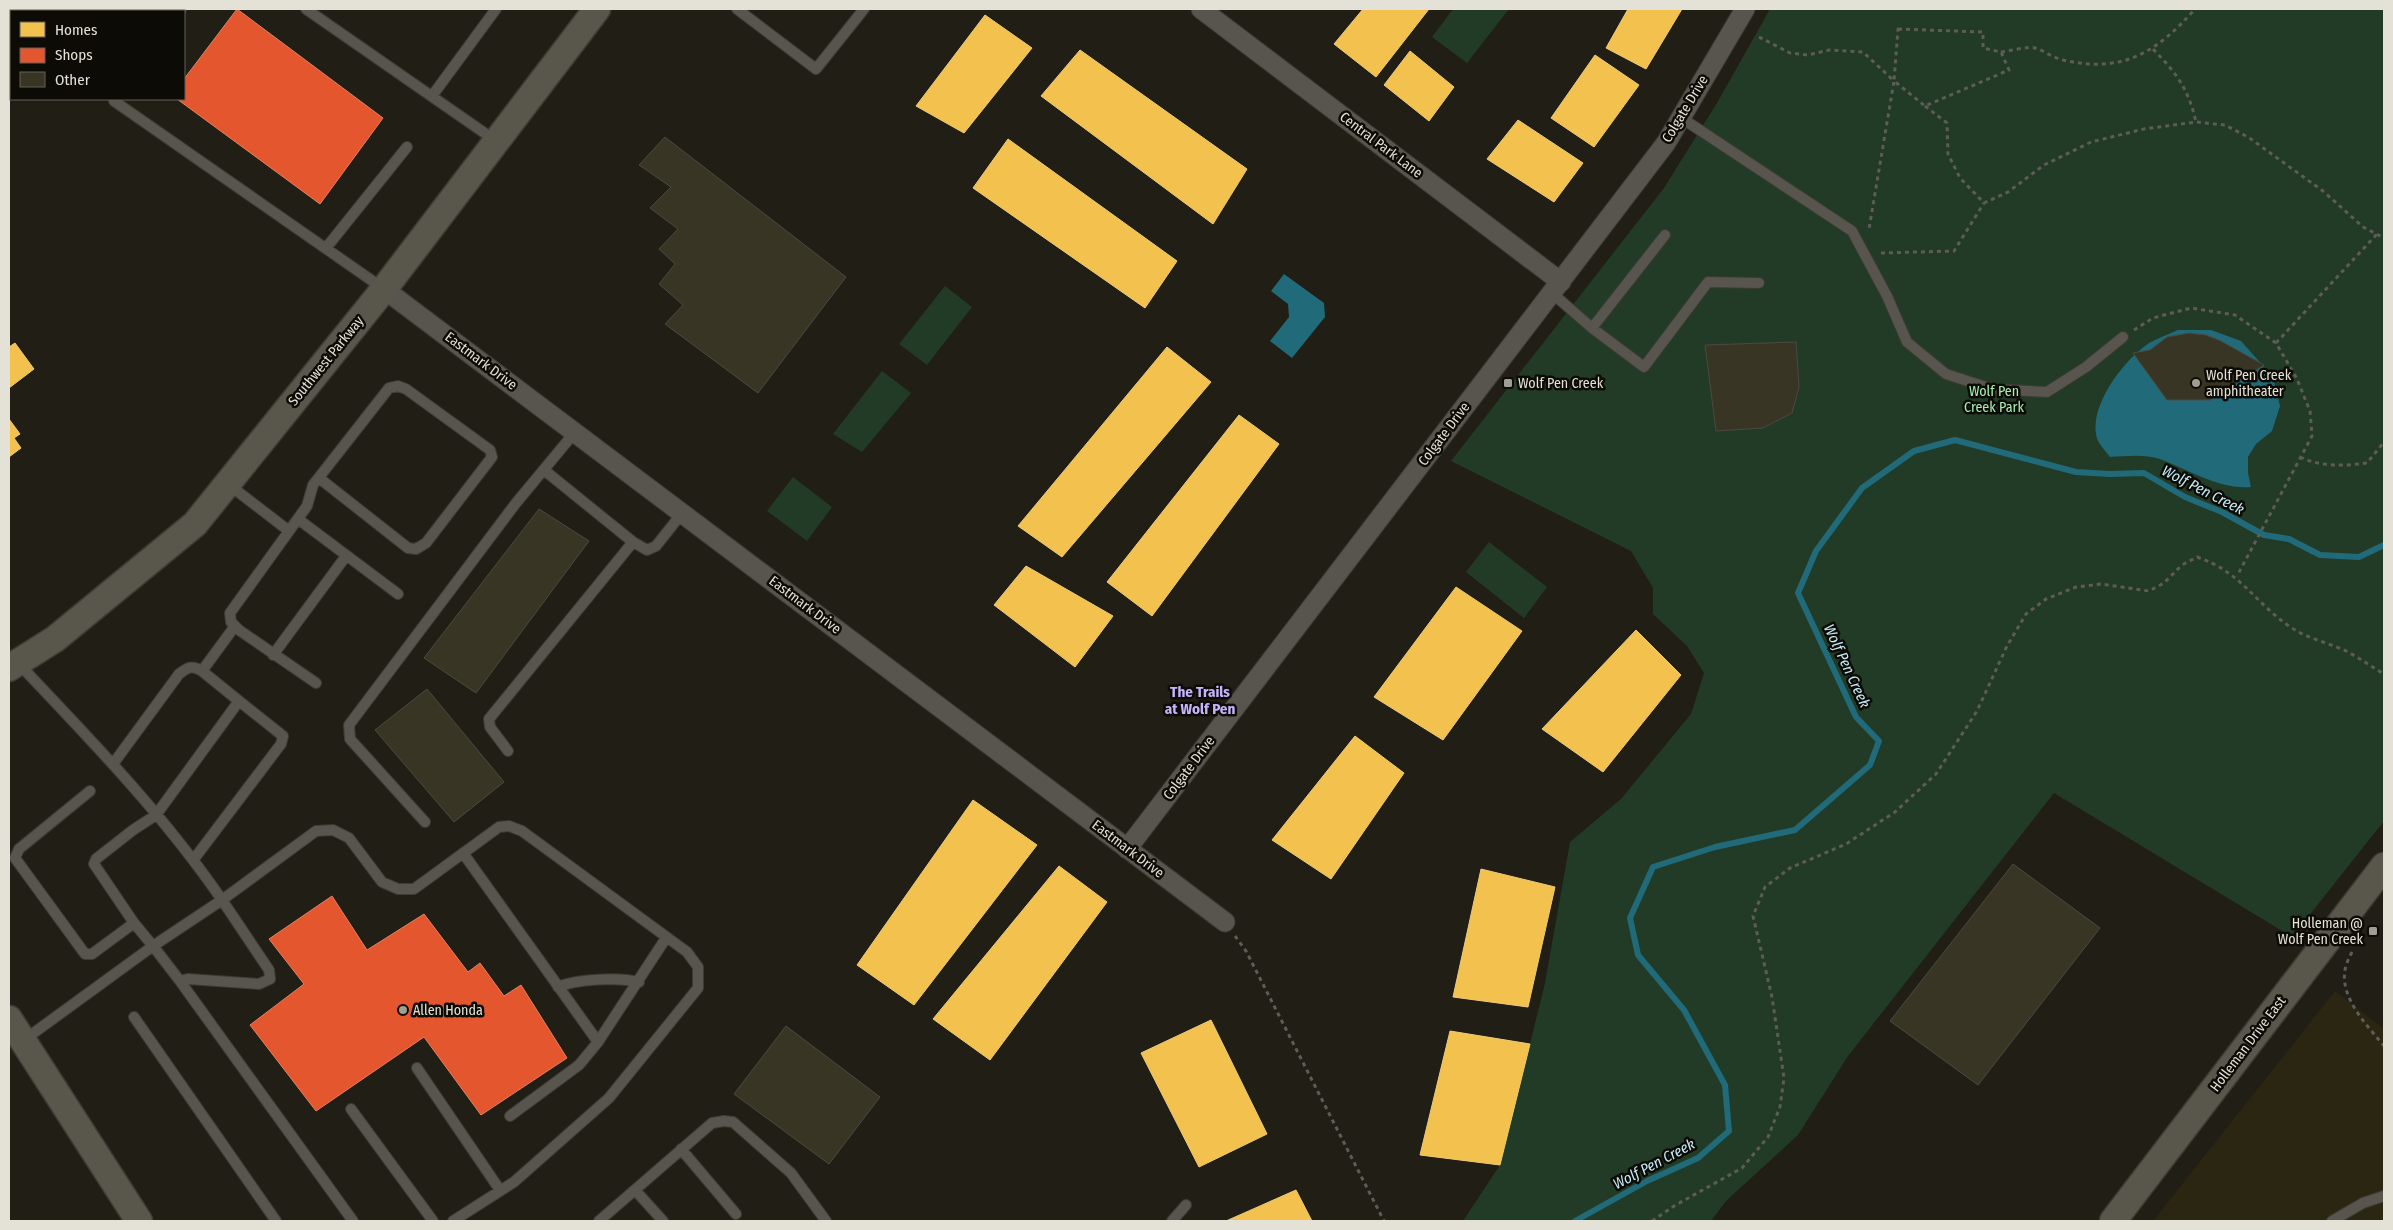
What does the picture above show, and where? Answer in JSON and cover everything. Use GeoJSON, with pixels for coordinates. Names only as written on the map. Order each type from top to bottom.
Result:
{"type":"FeatureCollection","features":[{"type":"Feature","properties":{"kind":"main road","name":"Southwest Parkway"},"geometry":{"type":"LineString","coordinates":[[13,665],[55,639],[195,524],[384,289],[597,9]]}},
{"type":"Feature","properties":{"kind":"main road","name":"Holleman Drive East"},"geometry":{"type":"LineString","coordinates":[[2113,1221],[2384,866]]}},
{"type":"Feature","properties":{"kind":"main road"},"geometry":{"type":"LineString","coordinates":[[9,1019],[138,1221]]}},
{"type":"Feature","properties":{"kind":"street","name":"Central Park Lane"},"geometry":{"type":"LineString","coordinates":[[1201,9],[1557,288]]}},
{"type":"Feature","properties":{"kind":"street","name":"Colgate Drive"},"geometry":{"type":"LineString","coordinates":[[1127,849],[1666,143],[1745,9]]}},
{"type":"Feature","properties":{"kind":"street","name":"Eastmark Drive"},"geometry":{"type":"LineString","coordinates":[[384,289],[1225,922]]}},
{"type":"Feature","properties":{"kind":"lane"},"geometry":{"type":"LineString","coordinates":[[306,9],[496,141]]}},
{"type":"Feature","properties":{"kind":"lane"},"geometry":{"type":"LineString","coordinates":[[432,96],[496,9]]}},
{"type":"Feature","properties":{"kind":"lane"},"geometry":{"type":"LineString","coordinates":[[736,9],[816,69],[864,9]]}},
{"type":"Feature","properties":{"kind":"lane"},"geometry":{"type":"LineString","coordinates":[[115,100],[384,289]]}},
{"type":"Feature","properties":{"kind":"lane"},"geometry":{"type":"LineString","coordinates":[[1680,117],[1852,230],[1887,296],[1907,342],[1946,374],[1992,389],[2047,392],[2086,367],[2123,337]]}},
{"type":"Feature","properties":{"kind":"lane"},"geometry":{"type":"LineString","coordinates":[[326,248],[406,147]]}},
{"type":"Feature","properties":{"kind":"lane"},"geometry":{"type":"LineString","coordinates":[[1592,328],[1665,235]]}},
{"type":"Feature","properties":{"kind":"lane"},"geometry":{"type":"LineString","coordinates":[[1557,288],[1592,328],[1644,367],[1708,282],[1760,283]]}},
{"type":"Feature","properties":{"kind":"lane"},"geometry":{"type":"LineString","coordinates":[[316,683],[273,655],[235,626],[231,622],[230,613],[307,506],[313,485],[389,388],[398,386],[406,389],[490,450],[492,457],[426,543],[416,549],[408,548],[319,478]]}},
{"type":"Feature","properties":{"kind":"lane"},"geometry":{"type":"LineString","coordinates":[[425,822],[350,739],[349,725],[575,432]]}},
{"type":"Feature","properties":{"kind":"lane"},"geometry":{"type":"LineString","coordinates":[[544,470],[633,542],[647,550],[656,546],[682,512]]}},
{"type":"Feature","properties":{"kind":"lane"},"geometry":{"type":"LineString","coordinates":[[228,484],[289,531]]}},
{"type":"Feature","properties":{"kind":"lane"},"geometry":{"type":"LineString","coordinates":[[298,519],[398,594]]}},
{"type":"Feature","properties":{"kind":"lane"},"geometry":{"type":"LineString","coordinates":[[508,751],[490,727],[489,719],[633,542]]}},
{"type":"Feature","properties":{"kind":"lane"},"geometry":{"type":"LineString","coordinates":[[273,655],[346,556]]}},
{"type":"Feature","properties":{"kind":"lane"},"geometry":{"type":"LineString","coordinates":[[202,671],[235,626]]}},
{"type":"Feature","properties":{"kind":"lane"},"geometry":{"type":"LineString","coordinates":[[13,665],[113,764],[194,859],[269,970],[270,979],[259,984],[188,979],[180,981]]}},
{"type":"Feature","properties":{"kind":"lane"},"geometry":{"type":"LineString","coordinates":[[113,764],[179,674],[188,667],[195,667],[202,671],[282,736],[282,744],[194,859]]}},
{"type":"Feature","properties":{"kind":"lane"},"geometry":{"type":"LineString","coordinates":[[239,701],[156,815],[133,830],[96,859],[94,864],[134,923],[180,981],[353,1221]]}},
{"type":"Feature","properties":{"kind":"lane"},"geometry":{"type":"LineString","coordinates":[[90,791],[19,849],[15,858],[85,954],[92,954],[134,923]]}},
{"type":"Feature","properties":{"kind":"lane"},"geometry":{"type":"LineString","coordinates":[[23,1040],[153,946],[222,900],[316,831],[334,830],[349,838],[382,882],[398,889],[414,888],[499,828],[509,826],[522,831],[687,952],[698,967],[698,988],[608,1098],[514,1182],[453,1221]]}},
{"type":"Feature","properties":{"kind":"lane"},"geometry":{"type":"LineString","coordinates":[[463,853],[598,1042]]}},
{"type":"Feature","properties":{"kind":"lane"},"geometry":{"type":"LineString","coordinates":[[510,1116],[579,1065],[598,1042],[666,938]]}},
{"type":"Feature","properties":{"kind":"lane"},"geometry":{"type":"LineString","coordinates":[[558,987],[564,984],[596,980],[638,982]]}},
{"type":"Feature","properties":{"kind":"lane"},"geometry":{"type":"LineString","coordinates":[[134,1017],[276,1221]]}},
{"type":"Feature","properties":{"kind":"lane"},"geometry":{"type":"LineString","coordinates":[[417,1068],[500,1190]]}},
{"type":"Feature","properties":{"kind":"lane"},"geometry":{"type":"LineString","coordinates":[[351,1109],[433,1221]]}},
{"type":"Feature","properties":{"kind":"lane"},"geometry":{"type":"LineString","coordinates":[[599,1221],[712,1123],[724,1121],[733,1122],[790,1174],[826,1221]]}},
{"type":"Feature","properties":{"kind":"lane"},"geometry":{"type":"LineString","coordinates":[[682,1150],[736,1214]]}},
{"type":"Feature","properties":{"kind":"lane"},"geometry":{"type":"LineString","coordinates":[[635,1190],[663,1221]]}},
{"type":"Feature","properties":{"kind":"lane"},"geometry":{"type":"LineString","coordinates":[[2332,1221],[2363,1203],[2384,1196]]}},
{"type":"Feature","properties":{"kind":"lane"},"geometry":{"type":"LineString","coordinates":[[1172,1221],[1186,1206]]}},
{"type":"Feature","properties":{"kind":"path"},"geometry":{"type":"LineString","coordinates":[[2195,9],[2181,25],[2153,48],[2125,62],[2094,64],[2062,60],[2033,47],[2000,52],[1983,48],[1983,32],[1898,29],[1894,81],[1864,254],[1954,251],[1984,203],[2008,192],[2044,164],[2091,142],[2144,128],[2196,122],[2224,125],[2248,137],[2323,191],[2363,227],[2384,238]]}},
{"type":"Feature","properties":{"kind":"path"},"geometry":{"type":"LineString","coordinates":[[1759,37],[1790,53],[1808,54],[1829,50],[1863,52],[1894,81],[1947,123],[1948,154],[1960,178],[1984,203]]}},
{"type":"Feature","properties":{"kind":"path"},"geometry":{"type":"LineString","coordinates":[[2153,48],[2172,69],[2190,98],[2196,122]]}},
{"type":"Feature","properties":{"kind":"path"},"geometry":{"type":"LineString","coordinates":[[1924,106],[2009,70],[2000,52]]}},
{"type":"Feature","properties":{"kind":"path"},"geometry":{"type":"LineString","coordinates":[[2276,343],[2377,234]]}},
{"type":"Feature","properties":{"kind":"path"},"geometry":{"type":"LineString","coordinates":[[2123,337],[2153,318],[2191,308],[2235,315],[2276,343],[2297,379],[2310,411],[2312,436],[2236,577]]}},
{"type":"Feature","properties":{"kind":"path"},"geometry":{"type":"LineString","coordinates":[[2300,457],[2312,463],[2346,466],[2367,462],[2384,442]]}},
{"type":"Feature","properties":{"kind":"path"},"geometry":{"type":"LineString","coordinates":[[1652,1221],[1674,1206],[1742,1168],[1768,1137],[1780,1107],[1784,1078],[1772,997],[1753,916],[1765,887],[1790,868],[1846,844],[1896,812],[1936,774],[1977,712],[2007,646],[2026,614],[2046,599],[2076,587],[2101,584],[2149,591],[2164,583],[2182,565],[2197,557],[2213,562],[2236,577],[2264,605],[2292,628],[2349,653],[2384,674]]}},
{"type":"Feature","properties":{"kind":"path"},"geometry":{"type":"LineString","coordinates":[[1225,922],[1246,951],[1384,1221]]}},
{"type":"Feature","properties":{"kind":"path"},"geometry":{"type":"LineString","coordinates":[[2352,952],[2345,969],[2344,983],[2357,1013],[2384,1046]]}},
{"type":"Feature","properties":{"kind":"shaded area"},"geometry":{"type":"Polygon","coordinates":[[[2335,991],[2384,1029],[2384,1221],[2153,1221],[2335,991]]]}},
{"type":"Feature","properties":{"kind":"green space"},"geometry":{"type":"Polygon","coordinates":[[[1453,9],[1509,9],[1467,63],[1432,37],[1453,9]]]}},
{"type":"Feature","properties":{"kind":"green space","name":"Wolf Pen Creek Park"},"geometry":{"type":"Polygon","coordinates":[[[1770,9],[2384,9],[2384,821],[2292,937],[2054,793],[1848,1056],[1798,1135],[1726,1201],[1711,1221],[1463,1221],[1500,1165],[1545,983],[1570,842],[1621,799],[1691,714],[1704,673],[1687,646],[1653,614],[1653,588],[1631,551],[1451,461],[1664,188],[1717,103],[1770,9]]]}},
{"type":"Feature","properties":{"kind":"green space"},"geometry":{"type":"Polygon","coordinates":[[[945,286],[972,307],[927,365],[899,344],[945,286]]]}},
{"type":"Feature","properties":{"kind":"green space"},"geometry":{"type":"Polygon","coordinates":[[[882,371],[911,393],[862,452],[833,434],[882,371]]]}},
{"type":"Feature","properties":{"kind":"green space"},"geometry":{"type":"Polygon","coordinates":[[[793,477],[832,507],[807,541],[767,511],[793,477]]]}},
{"type":"Feature","properties":{"kind":"green space"},"geometry":{"type":"Polygon","coordinates":[[[1489,542],[1547,587],[1524,618],[1466,572],[1489,542]]]}},
{"type":"Feature","properties":{"kind":"water"},"geometry":{"type":"Polygon","coordinates":[[[1284,274],[1324,303],[1325,317],[1292,358],[1270,341],[1289,317],[1288,304],[1271,291],[1284,274]]]}},
{"type":"Feature","properties":{"kind":"water"},"geometry":{"type":"Polygon","coordinates":[[[2178,330],[2211,330],[2241,341],[2273,377],[2280,406],[2272,431],[2256,444],[2248,457],[2248,473],[2251,487],[2239,487],[2216,482],[2154,457],[2110,457],[2098,440],[2096,422],[2104,396],[2111,383],[2129,360],[2149,343],[2178,330]]]}},
{"type":"Feature","properties":{"kind":"building: Homes"},"geometry":{"type":"Polygon","coordinates":[[[9,9],[50,10],[10,10],[9,67],[9,9]]]}},
{"type":"Feature","properties":{"kind":"building: Homes"},"geometry":{"type":"Polygon","coordinates":[[[1363,9],[1429,9],[1376,77],[1334,44],[1363,9]]]}},
{"type":"Feature","properties":{"kind":"building: Homes"},"geometry":{"type":"Polygon","coordinates":[[[1628,9],[1682,9],[1646,69],[1606,48],[1628,9]]]}},
{"type":"Feature","properties":{"kind":"building: Homes"},"geometry":{"type":"Polygon","coordinates":[[[985,15],[1032,48],[964,133],[916,106],[985,15]]]}},
{"type":"Feature","properties":{"kind":"building: Homes"},"geometry":{"type":"Polygon","coordinates":[[[1080,50],[1247,169],[1213,224],[1041,96],[1080,50]]]}},
{"type":"Feature","properties":{"kind":"building: Homes"},"geometry":{"type":"Polygon","coordinates":[[[1410,51],[1454,87],[1429,121],[1384,85],[1410,51]]]}},
{"type":"Feature","properties":{"kind":"building: Homes"},"geometry":{"type":"Polygon","coordinates":[[[1595,55],[1639,85],[1594,147],[1551,118],[1595,55]]]}},
{"type":"Feature","properties":{"kind":"building: Homes"},"geometry":{"type":"Polygon","coordinates":[[[1518,120],[1583,163],[1554,202],[1487,159],[1518,120]]]}},
{"type":"Feature","properties":{"kind":"building: Homes"},"geometry":{"type":"Polygon","coordinates":[[[1008,139],[1177,261],[1145,308],[973,188],[1008,139]]]}},
{"type":"Feature","properties":{"kind":"building: Homes"},"geometry":{"type":"Polygon","coordinates":[[[15,343],[34,369],[9,388],[9,347],[15,343]]]}},
{"type":"Feature","properties":{"kind":"building: Homes"},"geometry":{"type":"Polygon","coordinates":[[[1167,347],[1211,382],[1062,557],[1018,526],[1167,347]]]}},
{"type":"Feature","properties":{"kind":"building: Homes"},"geometry":{"type":"Polygon","coordinates":[[[1239,415],[1279,444],[1152,616],[1107,582],[1239,415]]]}},
{"type":"Feature","properties":{"kind":"building: Homes"},"geometry":{"type":"Polygon","coordinates":[[[9,419],[20,434],[14,438],[21,448],[9,457],[9,419]]]}},
{"type":"Feature","properties":{"kind":"building: Homes"},"geometry":{"type":"Polygon","coordinates":[[[1026,566],[1113,616],[1075,667],[994,605],[1026,566]]]}},
{"type":"Feature","properties":{"kind":"building: Homes"},"geometry":{"type":"Polygon","coordinates":[[[1456,587],[1522,631],[1443,740],[1374,697],[1456,587]]]}},
{"type":"Feature","properties":{"kind":"building: Homes"},"geometry":{"type":"Polygon","coordinates":[[[1636,630],[1681,675],[1603,772],[1542,729],[1636,630]]]}},
{"type":"Feature","properties":{"kind":"building: Homes"},"geometry":{"type":"Polygon","coordinates":[[[1355,736],[1404,773],[1331,879],[1272,840],[1355,736]]]}},
{"type":"Feature","properties":{"kind":"building: Homes"},"geometry":{"type":"Polygon","coordinates":[[[973,800],[1037,845],[914,1005],[857,965],[973,800]]]}},
{"type":"Feature","properties":{"kind":"building: Homes"},"geometry":{"type":"Polygon","coordinates":[[[1059,866],[1107,902],[990,1060],[933,1019],[1059,866]]]}},
{"type":"Feature","properties":{"kind":"building: Homes"},"geometry":{"type":"Polygon","coordinates":[[[1481,869],[1555,887],[1528,1007],[1453,997],[1481,869]]]}},
{"type":"Feature","properties":{"kind":"building: Homes"},"geometry":{"type":"Polygon","coordinates":[[[1211,1020],[1267,1134],[1199,1167],[1141,1053],[1211,1020]]]}},
{"type":"Feature","properties":{"kind":"building: Homes"},"geometry":{"type":"Polygon","coordinates":[[[1450,1031],[1530,1044],[1500,1165],[1420,1155],[1450,1031]]]}},
{"type":"Feature","properties":{"kind":"building: Homes"},"geometry":{"type":"Polygon","coordinates":[[[1296,1190],[1312,1221],[1226,1221],[1296,1190]]]}},
{"type":"Feature","properties":{"kind":"building: Shops"},"geometry":{"type":"Polygon","coordinates":[[[237,9],[383,118],[320,204],[178,100],[185,100],[185,78],[237,9]]]}},
{"type":"Feature","properties":{"kind":"building: Shops","name":"Allen Honda"},"geometry":{"type":"Polygon","coordinates":[[[332,896],[367,950],[424,914],[468,972],[480,963],[504,996],[521,985],[567,1058],[481,1115],[424,1037],[316,1111],[250,1025],[304,984],[269,939],[332,896]]]}},
{"type":"Feature","properties":{"kind":"building: Other"},"geometry":{"type":"Polygon","coordinates":[[[665,137],[846,277],[758,393],[665,324],[683,305],[659,284],[675,264],[659,249],[678,229],[650,208],[671,187],[639,165],[665,137]]]}},
{"type":"Feature","properties":{"kind":"building: Other","name":"Wolf Pen Creek amphitheater"},"geometry":{"type":"Polygon","coordinates":[[[2189,333],[2206,335],[2221,341],[2264,365],[2210,400],[2167,400],[2133,353],[2150,350],[2167,337],[2189,333]]]}},
{"type":"Feature","properties":{"kind":"building: Other"},"geometry":{"type":"Polygon","coordinates":[[[1796,342],[1799,387],[1792,413],[1763,428],[1716,431],[1705,345],[1796,342]]]}},
{"type":"Feature","properties":{"kind":"building: Other"},"geometry":{"type":"Polygon","coordinates":[[[539,509],[589,541],[476,693],[424,658],[539,509]]]}},
{"type":"Feature","properties":{"kind":"building: Other"},"geometry":{"type":"Polygon","coordinates":[[[427,689],[504,782],[454,822],[375,730],[427,689]]]}},
{"type":"Feature","properties":{"kind":"building: Other"},"geometry":{"type":"Polygon","coordinates":[[[2013,864],[2100,928],[1978,1085],[1890,1021],[2013,864]]]}},
{"type":"Feature","properties":{"kind":"building: Other"},"geometry":{"type":"Polygon","coordinates":[[[786,1026],[880,1097],[829,1164],[734,1094],[786,1026]]]}},
{"type":"Feature","properties":{"kind":"waterway","name":"Wolf Pen Creek"},"geometry":{"type":"LineString","coordinates":[[1575,1221],[1647,1181],[1698,1158],[1729,1131],[1725,1085],[1684,1010],[1638,955],[1630,918],[1653,867],[1715,847],[1795,830],[1870,765],[1879,741],[1856,717],[1798,593],[1816,551],[1862,488],[1914,451],[1955,440],[2076,472],[2144,473],[2185,497],[2222,512],[2264,535],[2289,539],[2320,555],[2359,557],[2384,545]]}},
{"type":"Feature","properties":{"kind":"place","name":"Wolf Pen Creek"},"geometry":{"type":"Point","coordinates":[1508,383]}},
{"type":"Feature","properties":{"kind":"place","name":"Wolf Pen Creek amphitheater"},"geometry":{"type":"Point","coordinates":[2196,383]}},
{"type":"Feature","properties":{"kind":"place","name":"Holleman @ Wolf Pen Creek"},"geometry":{"type":"Point","coordinates":[2373,931]}},
{"type":"Feature","properties":{"kind":"place","name":"Allen Honda"},"geometry":{"type":"Point","coordinates":[403,1010]}},
{"type":"Feature","properties":{"kind":"district","name":"The Trails at Wolf Pen"},"geometry":{"type":"Point","coordinates":[1200,700]}}]}
